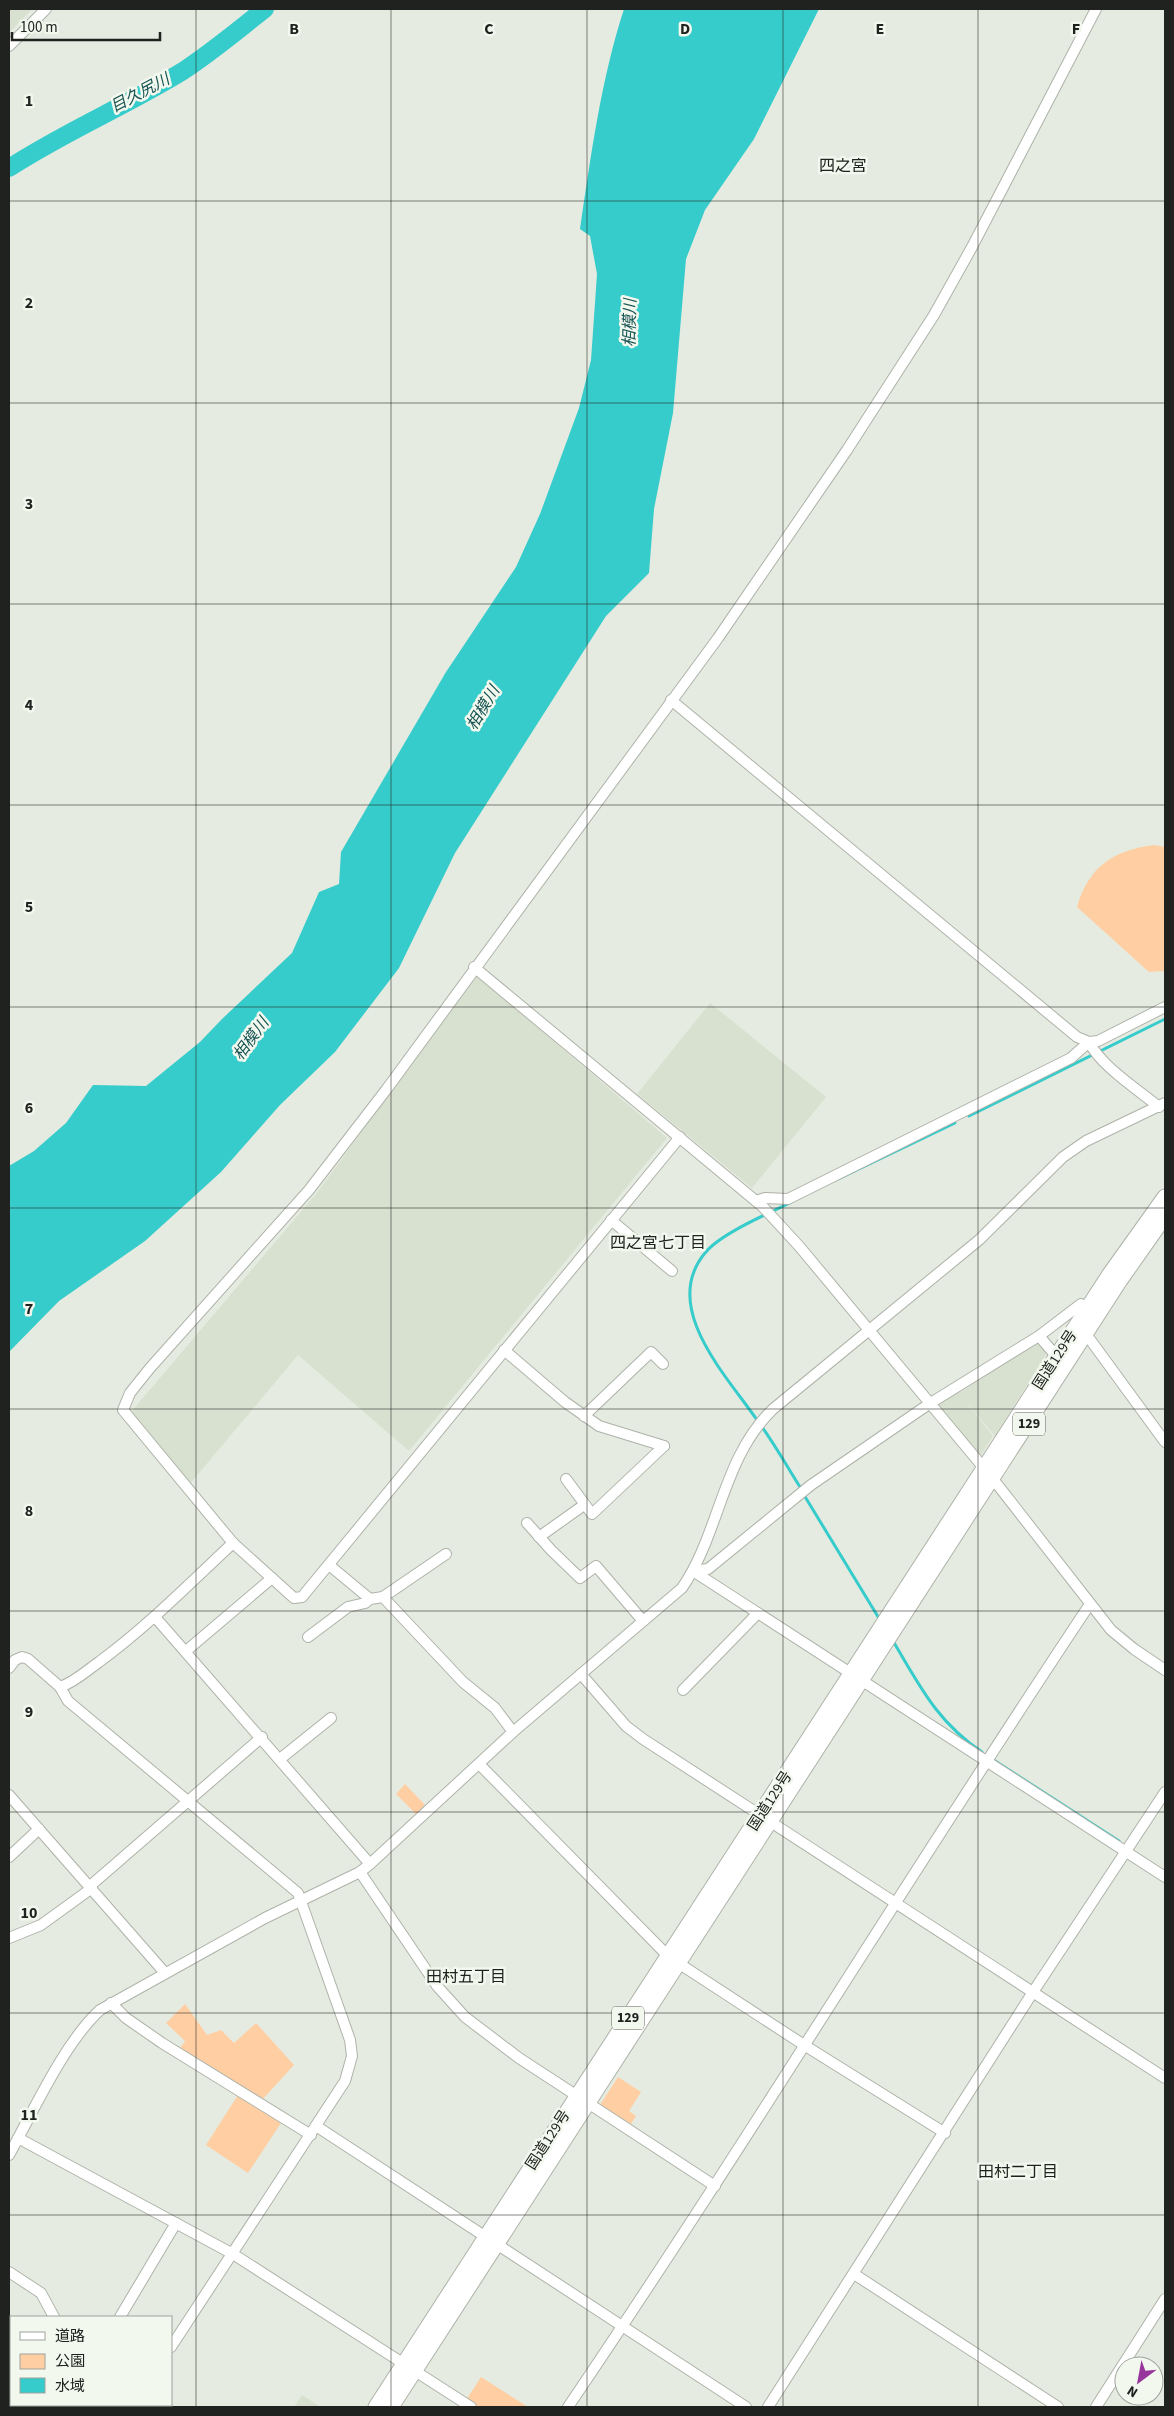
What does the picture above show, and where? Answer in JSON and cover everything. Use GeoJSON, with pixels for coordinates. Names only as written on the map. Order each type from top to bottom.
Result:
{"type":"FeatureCollection","features":[{"type":"Feature","properties":{"kind":"highway","name":"国道129号"},"geometry":{"type":"LineString","coordinates":[[988,1474],[1088,1308],[1138,1232],[1165,1197]]}},
{"type":"Feature","properties":{"kind":"highway","name":"国道129号"},"geometry":{"type":"LineString","coordinates":[[391,2407],[410,2368],[988,1474],[1086,1334],[1165,1216]]}},
{"type":"Feature","properties":{"kind":"highway","name":"国道129号"},"geometry":{"type":"LineString","coordinates":[[376,2407],[410,2368]]}},
{"type":"Feature","properties":{"kind":"street"},"geometry":{"type":"LineString","coordinates":[[9,46],[46,9]]}},
{"type":"Feature","properties":{"kind":"street"},"geometry":{"type":"LineString","coordinates":[[680,1137],[302,1597],[294,1598],[233,1543],[123,1410],[125,1403],[150,1368],[309,1190],[386,1090],[670,700],[718,638],[847,450],[934,315],[972,247],[1096,9]]}},
{"type":"Feature","properties":{"kind":"street"},"geometry":{"type":"LineString","coordinates":[[471,2407],[233,2254],[176,2223],[12,2145],[68,2050],[95,2015],[111,2003],[165,1973],[302,1900],[360,1872],[370,1864],[513,1732],[673,1597],[693,1571],[733,1470],[755,1428],[763,1418],[867,1330],[979,1240],[1069,1153],[1086,1141],[1162,1105],[1103,1060],[1091,1046],[1077,1037],[670,700]]}},
{"type":"Feature","properties":{"kind":"street"},"geometry":{"type":"LineString","coordinates":[[474,967],[760,1204],[776,1220],[988,1474],[1111,1630],[1134,1649],[1165,1670]]}},
{"type":"Feature","properties":{"kind":"street"},"geometry":{"type":"LineString","coordinates":[[760,1204],[765,1198],[788,1199],[1071,1058],[1098,1041],[1165,1006]]}},
{"type":"Feature","properties":{"kind":"street"},"geometry":{"type":"LineString","coordinates":[[611,1220],[672,1271]]}},
{"type":"Feature","properties":{"kind":"street"},"geometry":{"type":"LineString","coordinates":[[693,1571],[708,1569],[811,1485],[929,1404],[1040,1336],[1081,1304],[1088,1308]]}},
{"type":"Feature","properties":{"kind":"street"},"geometry":{"type":"LineString","coordinates":[[1056,1323],[1069,1338]]}},
{"type":"Feature","properties":{"kind":"street"},"geometry":{"type":"LineString","coordinates":[[1086,1334],[1165,1442]]}},
{"type":"Feature","properties":{"kind":"street"},"geometry":{"type":"LineString","coordinates":[[1040,1336],[1057,1358]]}},
{"type":"Feature","properties":{"kind":"street"},"geometry":{"type":"LineString","coordinates":[[504,1350],[598,1426],[664,1446],[592,1514],[566,1479]]}},
{"type":"Feature","properties":{"kind":"street"},"geometry":{"type":"LineString","coordinates":[[584,1416],[650,1352],[663,1364]]}},
{"type":"Feature","properties":{"kind":"street"},"geometry":{"type":"LineString","coordinates":[[539,1537],[584,1505]]}},
{"type":"Feature","properties":{"kind":"street"},"geometry":{"type":"LineString","coordinates":[[526,1523],[580,1578],[596,1566],[643,1621]]}},
{"type":"Feature","properties":{"kind":"street"},"geometry":{"type":"LineString","coordinates":[[60,1687],[70,1683],[111,1653],[155,1617],[233,1543]]}},
{"type":"Feature","properties":{"kind":"street"},"geometry":{"type":"LineString","coordinates":[[308,1636],[348,1607],[365,1603],[370,1599],[383,1597],[446,1554]]}},
{"type":"Feature","properties":{"kind":"street"},"geometry":{"type":"LineString","coordinates":[[329,1565],[370,1599]]}},
{"type":"Feature","properties":{"kind":"street"},"geometry":{"type":"LineString","coordinates":[[693,1571],[1165,1877]]}},
{"type":"Feature","properties":{"kind":"street"},"geometry":{"type":"LineString","coordinates":[[186,1651],[272,1578]]}},
{"type":"Feature","properties":{"kind":"street"},"geometry":{"type":"LineString","coordinates":[[383,1597],[463,1682],[495,1708],[513,1732]]}},
{"type":"Feature","properties":{"kind":"street"},"geometry":{"type":"LineString","coordinates":[[568,2407],[715,2186],[985,1762],[1090,1604]]}},
{"type":"Feature","properties":{"kind":"street"},"geometry":{"type":"LineString","coordinates":[[683,1690],[758,1613]]}},
{"type":"Feature","properties":{"kind":"street"},"geometry":{"type":"LineString","coordinates":[[155,1617],[262,1737],[370,1864]]}},
{"type":"Feature","properties":{"kind":"street"},"geometry":{"type":"LineString","coordinates":[[9,1668],[16,1660],[22,1657],[28,1659],[60,1687],[68,1701],[298,1893],[350,2040],[352,2056],[345,2081],[172,2346]]}},
{"type":"Feature","properties":{"kind":"street"},"geometry":{"type":"LineString","coordinates":[[581,1674],[626,1726],[643,1739],[1165,2078]]}},
{"type":"Feature","properties":{"kind":"street"},"geometry":{"type":"LineString","coordinates":[[280,1759],[331,1718]]}},
{"type":"Feature","properties":{"kind":"street"},"geometry":{"type":"LineString","coordinates":[[9,1938],[41,1925],[91,1887],[187,1800],[262,1737]]}},
{"type":"Feature","properties":{"kind":"street"},"geometry":{"type":"LineString","coordinates":[[478,1764],[674,1961],[804,2046],[945,2132]]}},
{"type":"Feature","properties":{"kind":"street"},"geometry":{"type":"LineString","coordinates":[[768,2407],[1033,1992],[1165,1792]]}},
{"type":"Feature","properties":{"kind":"street"},"geometry":{"type":"LineString","coordinates":[[9,1795],[165,1973]]}},
{"type":"Feature","properties":{"kind":"street"},"geometry":{"type":"LineString","coordinates":[[9,1856],[39,1830]]}},
{"type":"Feature","properties":{"kind":"street"},"geometry":{"type":"LineString","coordinates":[[360,1872],[437,1986],[465,2018],[519,2058],[715,2186]]}},
{"type":"Feature","properties":{"kind":"street"},"geometry":{"type":"LineString","coordinates":[[111,2003],[126,2018],[162,2044],[313,2131],[492,2240],[746,2407]]}},
{"type":"Feature","properties":{"kind":"street"},"geometry":{"type":"LineString","coordinates":[[121,2316],[176,2223]]}},
{"type":"Feature","properties":{"kind":"street"},"geometry":{"type":"LineString","coordinates":[[9,2272],[41,2293],[53,2316]]}},
{"type":"Feature","properties":{"kind":"street"},"geometry":{"type":"LineString","coordinates":[[854,2274],[1058,2407]]}},
{"type":"Feature","properties":{"kind":"street"},"geometry":{"type":"LineString","coordinates":[[1096,2407],[1165,2299]]}},
{"type":"Feature","properties":{"kind":"shaded area"},"geometry":{"type":"Polygon","coordinates":[[[9,9],[32,9],[9,33],[9,9]]]}},
{"type":"Feature","properties":{"kind":"shaded area"},"geometry":{"type":"Polygon","coordinates":[[[477,976],[667,1138],[409,1451],[298,1355],[189,1485],[131,1412],[316,1194],[477,976]]]}},
{"type":"Feature","properties":{"kind":"shaded area"},"geometry":{"type":"Polygon","coordinates":[[[710,1003],[826,1097],[752,1188],[637,1094],[710,1003]]]}},
{"type":"Feature","properties":{"kind":"shaded area"},"geometry":{"type":"Polygon","coordinates":[[[1038,1340],[1047,1353],[995,1436],[962,1397],[993,1436],[979,1458],[938,1407],[938,1404],[957,1390],[960,1393],[1038,1340]]]}},
{"type":"Feature","properties":{"kind":"shaded area"},"geometry":{"type":"Polygon","coordinates":[[[302,2395],[321,2407],[294,2407],[302,2395]]]}},
{"type":"Feature","properties":{"kind":"green space"},"geometry":{"type":"Polygon","coordinates":[[[1154,845],[1165,847],[1165,971],[1149,972],[1077,907],[1088,881],[1105,863],[1127,851],[1154,845]]]}},
{"type":"Feature","properties":{"kind":"green space"},"geometry":{"type":"Polygon","coordinates":[[[405,1784],[425,1805],[416,1814],[396,1794],[405,1784]]]}},
{"type":"Feature","properties":{"kind":"green space"},"geometry":{"type":"Polygon","coordinates":[[[185,2004],[207,2035],[221,2030],[234,2043],[256,2023],[294,2065],[261,2101],[178,2051],[185,2041],[166,2023],[185,2004]]]}},
{"type":"Feature","properties":{"kind":"green space"},"geometry":{"type":"Polygon","coordinates":[[[618,2077],[641,2092],[629,2111],[636,2116],[631,2124],[600,2105],[618,2077]]]}},
{"type":"Feature","properties":{"kind":"green space"},"geometry":{"type":"Polygon","coordinates":[[[238,2095],[281,2123],[248,2173],[206,2145],[238,2095]]]}},
{"type":"Feature","properties":{"kind":"green space"},"geometry":{"type":"Polygon","coordinates":[[[481,2377],[528,2407],[477,2407],[466,2400],[481,2377]]]}},
{"type":"Feature","properties":{"kind":"water","name":"相模川"},"geometry":{"type":"Polygon","coordinates":[[[624,9],[819,9],[754,139],[705,210],[686,259],[673,413],[654,509],[649,573],[606,616],[455,853],[399,968],[335,1052],[280,1105],[221,1172],[145,1241],[59,1301],[9,1352],[9,1166],[34,1151],[66,1123],[93,1085],[146,1086],[200,1042],[292,953],[319,892],[339,884],[341,852],[446,672],[516,567],[540,514],[579,408],[591,360],[597,274],[590,236],[580,229],[603,90],[624,9]]]}},
{"type":"Feature","properties":{"kind":"waterway","name":"目久尻川"},"geometry":{"type":"LineString","coordinates":[[9,168],[183,71],[215,49],[265,9]]}},
{"type":"Feature","properties":{"kind":"waterway"},"geometry":{"type":"LineString","coordinates":[[969,1116],[1165,1019]]}},
{"type":"Feature","properties":{"kind":"waterway"},"geometry":{"type":"LineString","coordinates":[[838,1179],[955,1123]]}},
{"type":"Feature","properties":{"kind":"waterway"},"geometry":{"type":"LineString","coordinates":[[790,1203],[744,1225],[712,1246],[705,1253],[693,1274],[690,1296],[694,1318],[702,1340],[729,1383],[768,1436],[800,1487]]}},
{"type":"Feature","properties":{"kind":"waterway"},"geometry":{"type":"LineString","coordinates":[[804,1495],[880,1620]]}},
{"type":"Feature","properties":{"kind":"waterway"},"geometry":{"type":"LineString","coordinates":[[893,1641],[921,1688],[941,1716],[966,1740],[982,1752]]}},
{"type":"Feature","properties":{"kind":"waterway"},"geometry":{"type":"LineString","coordinates":[[992,1759],[1119,1841]]}},
{"type":"Feature","properties":{"kind":"district","name":"四之宮"},"geometry":{"type":"Point","coordinates":[843,166]}},
{"type":"Feature","properties":{"kind":"district","name":"四之宮七丁目"},"geometry":{"type":"Point","coordinates":[658,1243]}},
{"type":"Feature","properties":{"kind":"district","name":"田村五丁目"},"geometry":{"type":"Point","coordinates":[466,1977]}},
{"type":"Feature","properties":{"kind":"district","name":"田村二丁目"},"geometry":{"type":"Point","coordinates":[1018,2172]}}]}
